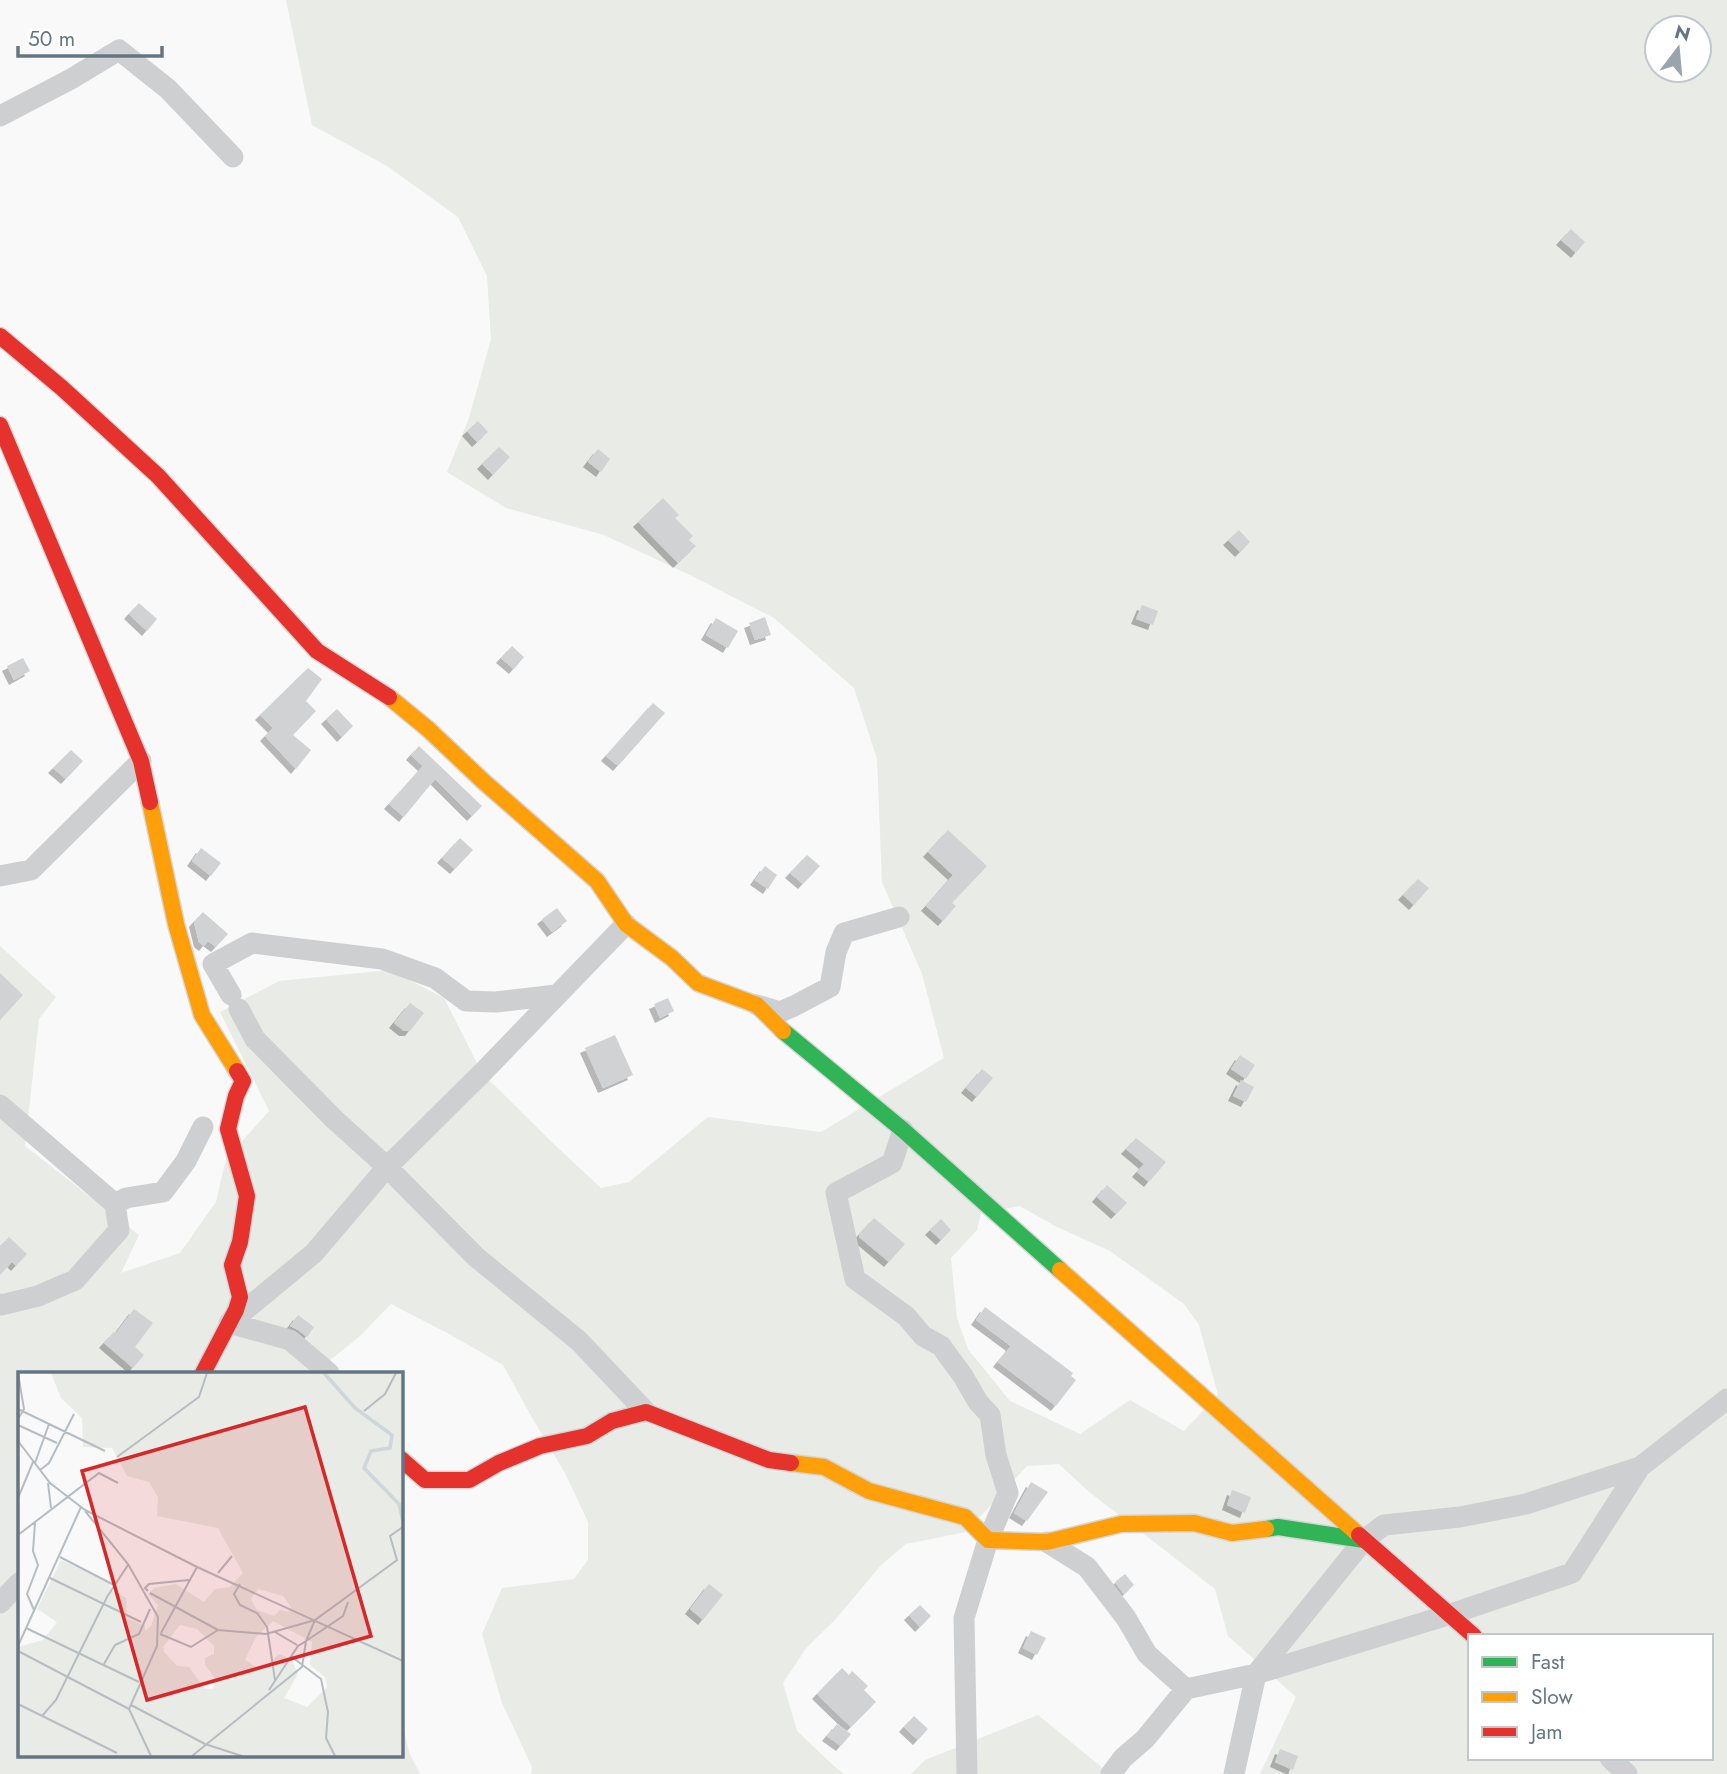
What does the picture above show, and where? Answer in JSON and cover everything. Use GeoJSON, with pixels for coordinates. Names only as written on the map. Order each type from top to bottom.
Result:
{"type":"FeatureCollection","features":[{"type":"Feature","properties":{"kind":"street"},"geometry":{"type":"LineString","coordinates":[[0,116],[119,50],[168,89],[233,157]]}},
{"type":"Feature","properties":{"kind":"street"},"geometry":{"type":"LineString","coordinates":[[0,335],[158,476],[317,651],[382,692],[428,729],[597,881],[626,925],[672,958],[698,983],[780,1012],[830,987],[836,952],[844,933],[900,917]]}},
{"type":"Feature","properties":{"kind":"street"},"geometry":{"type":"LineString","coordinates":[[0,425],[141,761],[176,924],[202,1015],[243,1081],[236,1096],[228,1129],[247,1196],[240,1242],[232,1265],[240,1297],[204,1372]]}},
{"type":"Feature","properties":{"kind":"street"},"geometry":{"type":"LineString","coordinates":[[0,876],[31,870],[141,761]]}},
{"type":"Feature","properties":{"kind":"street"},"geometry":{"type":"LineString","coordinates":[[229,1323],[314,1253],[387,1167],[626,925]]}},
{"type":"Feature","properties":{"kind":"street"},"geometry":{"type":"LineString","coordinates":[[556,995],[496,1002],[466,1001],[435,978],[382,959],[251,943],[213,964],[255,1039],[476,1257],[579,1341],[646,1412],[769,1460],[824,1466],[869,1491],[965,1517],[988,1540],[1047,1542],[1121,1524],[1194,1522],[1232,1533],[1278,1527],[1364,1540]]}},
{"type":"Feature","properties":{"kind":"street"},"geometry":{"type":"LineString","coordinates":[[757,1005],[774,1024],[903,1130],[1472,1634]]}},
{"type":"Feature","properties":{"kind":"street"},"geometry":{"type":"LineString","coordinates":[[0,1105],[115,1204],[119,1230],[75,1280],[38,1296],[0,1304]]}},
{"type":"Feature","properties":{"kind":"street"},"geometry":{"type":"LineString","coordinates":[[115,1204],[126,1198],[163,1192],[186,1161],[203,1127]]}},
{"type":"Feature","properties":{"kind":"street"},"geometry":{"type":"LineString","coordinates":[[903,1130],[892,1163],[835,1193],[855,1279],[906,1316],[923,1336],[941,1346],[963,1376],[978,1402],[990,1415],[996,1455],[1008,1493],[988,1540],[964,1619],[967,1774]]}},
{"type":"Feature","properties":{"kind":"street"},"geometry":{"type":"LineString","coordinates":[[229,1323],[290,1340],[328,1372]]}},
{"type":"Feature","properties":{"kind":"street"},"geometry":{"type":"LineString","coordinates":[[1122,1769],[1186,1689],[1256,1674],[1451,1615],[1572,1573],[1640,1467],[1727,1399]]}},
{"type":"Feature","properties":{"kind":"street"},"geometry":{"type":"LineString","coordinates":[[402,1460],[425,1480],[469,1480],[499,1463],[540,1446],[587,1436],[612,1421],[646,1412]]}},
{"type":"Feature","properties":{"kind":"street"},"geometry":{"type":"LineString","coordinates":[[1234,1774],[1256,1674],[1364,1540],[1384,1525],[1460,1517],[1526,1504],[1640,1467]]}},
{"type":"Feature","properties":{"kind":"street"},"geometry":{"type":"LineString","coordinates":[[1047,1542],[1087,1567],[1126,1618],[1147,1654],[1186,1689]]}},
{"type":"Feature","properties":{"kind":"street"},"geometry":{"type":"LineString","coordinates":[[0,1603],[18,1584]]}},
{"type":"Feature","properties":{"kind":"street"},"geometry":{"type":"LineString","coordinates":[[1612,1760],[1627,1774]]}},
{"type":"Feature","properties":{"kind":"shaded area"},"geometry":{"type":"Polygon","coordinates":[[[286,0],[1727,0],[1727,1774],[1260,1774],[1296,1697],[1228,1636],[1215,1589],[1088,1491],[1059,1464],[1027,1466],[966,1532],[906,1544],[881,1565],[835,1620],[807,1647],[783,1683],[797,1731],[844,1774],[531,1774],[532,1767],[502,1703],[482,1634],[502,1588],[574,1579],[588,1560],[588,1522],[565,1473],[503,1365],[391,1304],[359,1337],[315,1372],[18,1372],[18,1756],[402,1756],[402,1721],[409,1752],[420,1774],[0,1774],[0,946],[56,997],[39,1019],[25,1146],[139,1235],[121,1273],[180,1253],[216,1202],[226,1159],[269,1111],[220,1012],[279,981],[390,970],[444,998],[482,1073],[601,1188],[629,1182],[708,1117],[821,1132],[944,1058],[922,974],[882,882],[877,759],[854,688],[774,618],[604,535],[506,508],[447,472],[469,418],[491,339],[487,276],[458,217],[387,166],[312,125],[286,0]],[[1020,1206],[981,1213],[977,1230],[951,1258],[957,1318],[968,1349],[1010,1401],[1080,1434],[1130,1400],[1184,1431],[1218,1395],[1199,1325],[1184,1304],[1110,1251],[1055,1226],[1020,1206]]]}},
{"type":"Feature","properties":{"kind":"shaded area"},"geometry":{"type":"Polygon","coordinates":[[[1038,1715],[1110,1774],[911,1774],[925,1760],[1038,1715]]]}},
{"type":"Feature","properties":{"kind":"building"},"geometry":{"type":"Polygon","coordinates":[[[1571,229],[1585,242],[1576,253],[1561,240],[1571,229]]]}},
{"type":"Feature","properties":{"kind":"building"},"geometry":{"type":"Polygon","coordinates":[[[478,421],[488,432],[477,442],[467,431],[478,421]]]}},
{"type":"Feature","properties":{"kind":"building"},"geometry":{"type":"Polygon","coordinates":[[[499,447],[510,457],[493,475],[482,464],[499,447]]]}},
{"type":"Feature","properties":{"kind":"building"},"geometry":{"type":"Polygon","coordinates":[[[598,449],[610,459],[601,472],[588,462],[598,449]]]}},
{"type":"Feature","properties":{"kind":"building"},"geometry":{"type":"Polygon","coordinates":[[[663,498],[679,515],[675,518],[693,536],[689,540],[696,546],[678,563],[638,522],[663,498]]]}},
{"type":"Feature","properties":{"kind":"building"},"geometry":{"type":"Polygon","coordinates":[[[1239,530],[1250,542],[1240,552],[1228,540],[1239,530]]]}},
{"type":"Feature","properties":{"kind":"building"},"geometry":{"type":"Polygon","coordinates":[[[139,603],[157,619],[147,631],[129,614],[139,603]]]}},
{"type":"Feature","properties":{"kind":"building"},"geometry":{"type":"Polygon","coordinates":[[[1142,605],[1158,611],[1153,625],[1136,619],[1142,605]]]}},
{"type":"Feature","properties":{"kind":"building"},"geometry":{"type":"Polygon","coordinates":[[[765,617],[771,635],[755,640],[749,623],[765,617]]]}},
{"type":"Feature","properties":{"kind":"building"},"geometry":{"type":"Polygon","coordinates":[[[716,618],[738,631],[728,648],[706,635],[716,618]]]}},
{"type":"Feature","properties":{"kind":"building"},"geometry":{"type":"Polygon","coordinates":[[[512,646],[524,657],[514,669],[501,658],[512,646]]]}},
{"type":"Feature","properties":{"kind":"building"},"geometry":{"type":"Polygon","coordinates":[[[23,658],[30,671],[14,680],[7,666],[23,658]]]}},
{"type":"Feature","properties":{"kind":"building"},"geometry":{"type":"Polygon","coordinates":[[[308,668],[322,679],[306,701],[316,711],[293,735],[311,750],[296,769],[265,736],[273,728],[260,715],[308,668]]]}},
{"type":"Feature","properties":{"kind":"building"},"geometry":{"type":"Polygon","coordinates":[[[653,703],[665,713],[618,766],[606,756],[653,703]]]}},
{"type":"Feature","properties":{"kind":"building"},"geometry":{"type":"Polygon","coordinates":[[[337,709],[353,726],[342,737],[326,719],[337,709]]]}},
{"type":"Feature","properties":{"kind":"building"},"geometry":{"type":"Polygon","coordinates":[[[419,746],[482,806],[472,816],[435,779],[404,817],[389,804],[423,766],[411,755],[419,746]]]}},
{"type":"Feature","properties":{"kind":"building"},"geometry":{"type":"Polygon","coordinates":[[[71,750],[83,761],[66,779],[53,768],[71,750]]]}},
{"type":"Feature","properties":{"kind":"building"},"geometry":{"type":"Polygon","coordinates":[[[948,830],[987,866],[952,903],[956,906],[943,921],[926,906],[953,875],[928,852],[948,830]]]}},
{"type":"Feature","properties":{"kind":"building"},"geometry":{"type":"Polygon","coordinates":[[[460,838],[473,850],[455,869],[442,858],[460,838]]]}},
{"type":"Feature","properties":{"kind":"building"},"geometry":{"type":"Polygon","coordinates":[[[201,848],[221,863],[211,876],[192,861],[201,848]]]}},
{"type":"Feature","properties":{"kind":"building"},"geometry":{"type":"Polygon","coordinates":[[[807,855],[820,866],[803,884],[790,873],[807,855]]]}},
{"type":"Feature","properties":{"kind":"building"},"geometry":{"type":"Polygon","coordinates":[[[765,866],[777,875],[768,889],[755,880],[765,866]]]}},
{"type":"Feature","properties":{"kind":"building"},"geometry":{"type":"Polygon","coordinates":[[[1418,879],[1429,888],[1414,905],[1403,895],[1418,879]]]}},
{"type":"Feature","properties":{"kind":"building"},"geometry":{"type":"Polygon","coordinates":[[[557,908],[567,921],[552,932],[542,919],[557,908]]]}},
{"type":"Feature","properties":{"kind":"building"},"geometry":{"type":"Polygon","coordinates":[[[203,912],[228,934],[216,947],[208,941],[204,946],[199,942],[194,922],[203,912]]]}},
{"type":"Feature","properties":{"kind":"building"},"geometry":{"type":"Polygon","coordinates":[[[0,973],[23,995],[0,1020],[0,973]]]}},
{"type":"Feature","properties":{"kind":"building"},"geometry":{"type":"Polygon","coordinates":[[[668,998],[674,1011],[660,1018],[654,1004],[668,998]]]}},
{"type":"Feature","properties":{"kind":"building"},"geometry":{"type":"Polygon","coordinates":[[[410,1003],[424,1013],[410,1031],[404,1031],[394,1023],[410,1003]]]}},
{"type":"Feature","properties":{"kind":"building"},"geometry":{"type":"Polygon","coordinates":[[[615,1035],[633,1075],[603,1088],[585,1048],[615,1035]]]}},
{"type":"Feature","properties":{"kind":"building"},"geometry":{"type":"Polygon","coordinates":[[[1240,1055],[1255,1065],[1246,1079],[1231,1069],[1240,1055]]]}},
{"type":"Feature","properties":{"kind":"building"},"geometry":{"type":"Polygon","coordinates":[[[982,1069],[993,1078],[977,1097],[966,1088],[982,1069]]]}},
{"type":"Feature","properties":{"kind":"building"},"geometry":{"type":"Polygon","coordinates":[[[1241,1080],[1254,1087],[1246,1102],[1233,1096],[1241,1080]]]}},
{"type":"Feature","properties":{"kind":"building"},"geometry":{"type":"Polygon","coordinates":[[[1136,1138],[1166,1162],[1149,1182],[1137,1172],[1144,1164],[1126,1149],[1136,1138]]]}},
{"type":"Feature","properties":{"kind":"building"},"geometry":{"type":"Polygon","coordinates":[[[1107,1185],[1127,1203],[1116,1214],[1097,1197],[1107,1185]]]}},
{"type":"Feature","properties":{"kind":"building"},"geometry":{"type":"Polygon","coordinates":[[[874,1218],[905,1244],[889,1262],[859,1237],[874,1218]]]}},
{"type":"Feature","properties":{"kind":"building"},"geometry":{"type":"Polygon","coordinates":[[[941,1219],[951,1230],[941,1240],[930,1230],[941,1219]]]}},
{"type":"Feature","properties":{"kind":"building"},"geometry":{"type":"Polygon","coordinates":[[[9,1237],[27,1254],[16,1266],[12,1262],[0,1275],[0,1246],[9,1237]]]}},
{"type":"Feature","properties":{"kind":"building"},"geometry":{"type":"Polygon","coordinates":[[[985,1307],[1073,1373],[1071,1376],[1076,1380],[1056,1406],[998,1362],[1011,1346],[976,1320],[985,1307]]]}},
{"type":"Feature","properties":{"kind":"building"},"geometry":{"type":"Polygon","coordinates":[[[134,1309],[153,1323],[135,1347],[144,1355],[133,1368],[104,1343],[116,1333],[134,1309]]]}},
{"type":"Feature","properties":{"kind":"building"},"geometry":{"type":"Polygon","coordinates":[[[298,1315],[314,1327],[307,1337],[290,1326],[298,1315]]]}},
{"type":"Feature","properties":{"kind":"building"},"geometry":{"type":"Polygon","coordinates":[[[1031,1482],[1048,1492],[1027,1521],[1014,1513],[1031,1482]]]}},
{"type":"Feature","properties":{"kind":"building"},"geometry":{"type":"Polygon","coordinates":[[[1232,1490],[1251,1497],[1245,1513],[1227,1505],[1232,1490]]]}},
{"type":"Feature","properties":{"kind":"building"},"geometry":{"type":"Polygon","coordinates":[[[1125,1574],[1134,1585],[1124,1594],[1115,1582],[1125,1574]]]}},
{"type":"Feature","properties":{"kind":"building"},"geometry":{"type":"Polygon","coordinates":[[[709,1584],[723,1595],[703,1620],[690,1609],[709,1584]]]}},
{"type":"Feature","properties":{"kind":"building"},"geometry":{"type":"Polygon","coordinates":[[[920,1605],[931,1616],[920,1627],[909,1615],[920,1605]]]}},
{"type":"Feature","properties":{"kind":"building"},"geometry":{"type":"Polygon","coordinates":[[[1031,1631],[1046,1638],[1037,1655],[1023,1648],[1031,1631]]]}},
{"type":"Feature","properties":{"kind":"building"},"geometry":{"type":"Polygon","coordinates":[[[842,1668],[849,1675],[852,1671],[868,1686],[864,1690],[876,1702],[851,1727],[817,1694],[842,1668]]]}},
{"type":"Feature","properties":{"kind":"building"},"geometry":{"type":"Polygon","coordinates":[[[914,1716],[928,1729],[918,1740],[904,1727],[914,1716]]]}},
{"type":"Feature","properties":{"kind":"building"},"geometry":{"type":"Polygon","coordinates":[[[837,1724],[851,1734],[841,1746],[827,1736],[837,1724]]]}},
{"type":"Feature","properties":{"kind":"building"},"geometry":{"type":"Polygon","coordinates":[[[1280,1749],[1298,1756],[1293,1770],[1275,1762],[1280,1749]]]}},
{"type":"Feature","properties":{"kind":"traffic: fast"},"geometry":{"type":"LineString","coordinates":[[783,1031],[903,1130],[1060,1270]]}},
{"type":"Feature","properties":{"kind":"traffic: fast"},"geometry":{"type":"LineString","coordinates":[[1266,1529],[1278,1527],[1364,1540]]}},
{"type":"Feature","properties":{"kind":"traffic: slow"},"geometry":{"type":"LineString","coordinates":[[389,697],[597,881],[626,924],[672,958],[698,983],[757,1005],[783,1031]]}},
{"type":"Feature","properties":{"kind":"traffic: slow"},"geometry":{"type":"LineString","coordinates":[[150,802],[176,924],[202,1015],[237,1071]]}},
{"type":"Feature","properties":{"kind":"traffic: slow"},"geometry":{"type":"LineString","coordinates":[[1060,1270],[1359,1535]]}},
{"type":"Feature","properties":{"kind":"traffic: slow"},"geometry":{"type":"LineString","coordinates":[[791,1463],[824,1467],[869,1491],[965,1517],[988,1540],[1047,1542],[1121,1524],[1194,1523],[1232,1533],[1266,1529]]}},
{"type":"Feature","properties":{"kind":"traffic: jam"},"geometry":{"type":"LineString","coordinates":[[0,336],[62,388],[158,476],[317,651],[389,697]]}},
{"type":"Feature","properties":{"kind":"traffic: jam"},"geometry":{"type":"LineString","coordinates":[[0,425],[141,761],[150,802]]}},
{"type":"Feature","properties":{"kind":"traffic: jam"},"geometry":{"type":"LineString","coordinates":[[204,1372],[240,1297],[232,1265],[240,1242],[247,1196],[228,1129],[236,1096],[243,1081],[237,1071]]}},
{"type":"Feature","properties":{"kind":"traffic: jam"},"geometry":{"type":"LineString","coordinates":[[402,1460],[425,1480],[469,1480],[499,1463],[540,1446],[587,1436],[612,1421],[646,1412],[769,1460],[791,1463]]}},
{"type":"Feature","properties":{"kind":"traffic: jam"},"geometry":{"type":"LineString","coordinates":[[1359,1535],[1472,1634]]}}]}
